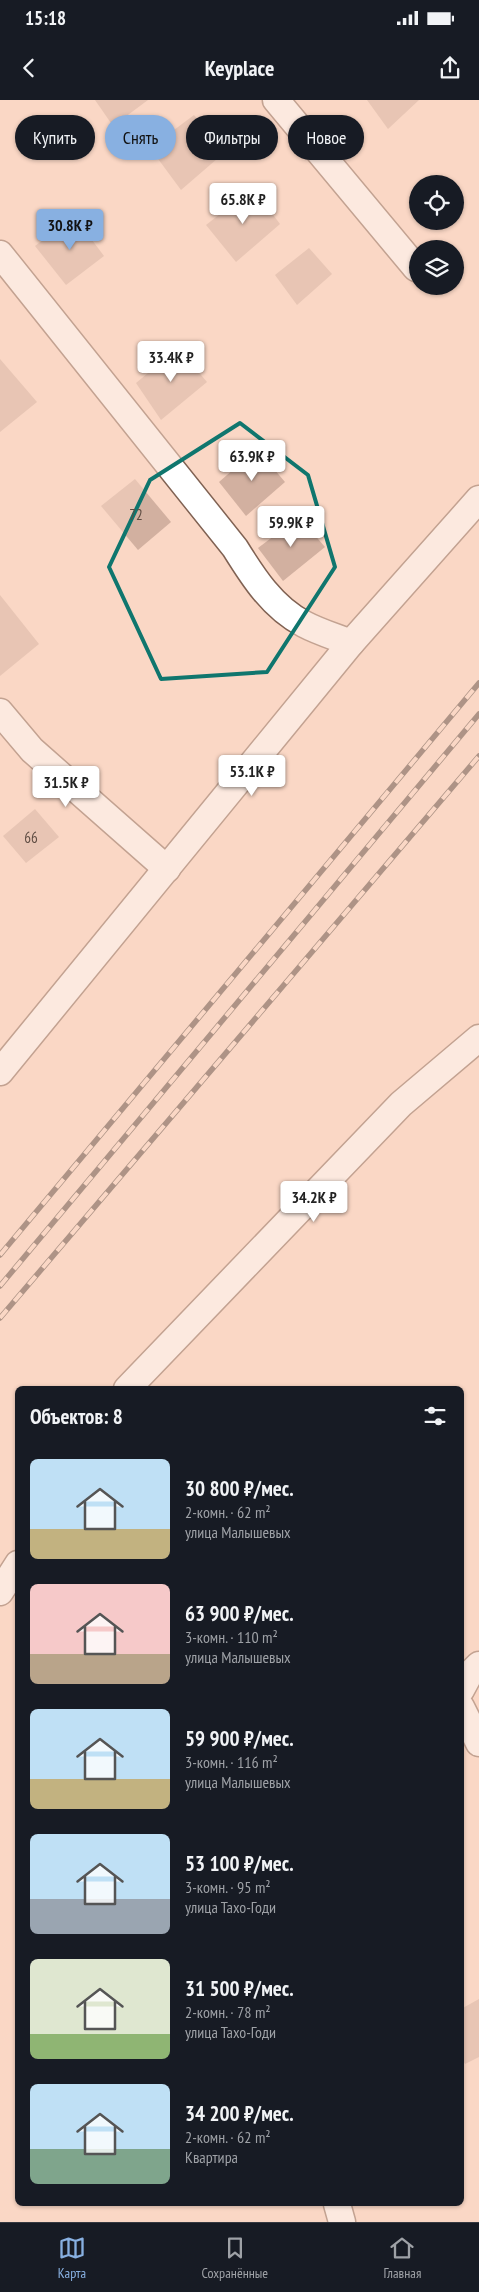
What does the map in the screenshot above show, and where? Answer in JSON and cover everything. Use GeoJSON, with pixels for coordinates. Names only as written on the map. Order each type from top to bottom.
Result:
{"type":"FeatureCollection","features":[{"type":"Feature","properties":{"kind":"street"},"geometry":{"type":"LineString","coordinates":[[276,100],[409,260]]}},
{"type":"Feature","properties":{"kind":"street"},"geometry":{"type":"LineString","coordinates":[[0,254],[235,548],[254,579],[276,604],[304,624],[351,643]]}},
{"type":"Feature","properties":{"kind":"street"},"geometry":{"type":"LineString","coordinates":[[0,1072],[351,643],[479,499]]}},
{"type":"Feature","properties":{"kind":"street"},"geometry":{"type":"LineString","coordinates":[[0,712],[32,750],[167,869]]}},
{"type":"Feature","properties":{"kind":"street"},"geometry":{"type":"LineString","coordinates":[[130,1386],[401,1104],[479,1038]]}},
{"type":"Feature","properties":{"kind":"street"},"geometry":{"type":"LineString","coordinates":[[0,1592],[15,1569]]}},
{"type":"Feature","properties":{"kind":"street"},"geometry":{"type":"LineString","coordinates":[[464,1684],[469,1674],[479,1665]]}},
{"type":"Feature","properties":{"kind":"street"},"geometry":{"type":"LineString","coordinates":[[464,1713],[479,1743]]}},
{"type":"Feature","properties":{"kind":"street"},"geometry":{"type":"LineString","coordinates":[[338,2206],[342,2222]]}},
{"type":"Feature","properties":{"kind":"highlighted area"},"geometry":{"type":"Polygon","coordinates":[[[240,423],[308,475],[335,567],[267,672],[161,679],[109,567],[150,480],[240,423]]]}},
{"type":"Feature","properties":{"kind":"building"},"geometry":{"type":"Polygon","coordinates":[[[95,100],[148,100],[128,115],[105,115],[95,100]]]}},
{"type":"Feature","properties":{"kind":"building"},"geometry":{"type":"Polygon","coordinates":[[[367,100],[419,100],[388,129],[367,100]]]}},
{"type":"Feature","properties":{"kind":"building"},"geometry":{"type":"Polygon","coordinates":[[[186,121],[186,160],[216,160],[181,190],[159,160],[176,160],[176,128],[186,121]]]}},
{"type":"Feature","properties":{"kind":"building"},"geometry":{"type":"Polygon","coordinates":[[[253,188],[280,224],[236,262],[206,225],[253,188]]]}},
{"type":"Feature","properties":{"kind":"building"},"geometry":{"type":"Polygon","coordinates":[[[74,216],[104,256],[66,285],[35,246],[74,216]]]}},
{"type":"Feature","properties":{"kind":"building"},"geometry":{"type":"Polygon","coordinates":[[[309,248],[332,274],[297,305],[275,275],[309,248]]]}},
{"type":"Feature","properties":{"kind":"building"},"geometry":{"type":"Polygon","coordinates":[[[178,348],[207,382],[161,420],[136,383],[178,348]]]}},
{"type":"Feature","properties":{"kind":"building"},"geometry":{"type":"Polygon","coordinates":[[[0,359],[37,402],[0,432],[0,359]]]}},
{"type":"Feature","properties":{"kind":"building"},"geometry":{"type":"Polygon","coordinates":[[[257,449],[285,482],[246,516],[219,482],[257,449]]]}},
{"type":"Feature","properties":{"kind":"building"},"geometry":{"type":"Polygon","coordinates":[[[135,479],[171,522],[138,550],[101,506],[135,479]]]}},
{"type":"Feature","properties":{"kind":"building"},"geometry":{"type":"Polygon","coordinates":[[[299,517],[325,547],[283,581],[258,548],[299,517]]]}},
{"type":"Feature","properties":{"kind":"building"},"geometry":{"type":"Polygon","coordinates":[[[0,595],[39,644],[0,676],[0,595]]]}},
{"type":"Feature","properties":{"kind":"building"},"geometry":{"type":"Polygon","coordinates":[[[35,809],[59,837],[26,863],[3,836],[35,809]]]}},
{"type":"Feature","properties":{"kind":"building"},"geometry":{"type":"Polygon","coordinates":[[[479,1999],[479,2057],[465,2064],[464,2062],[464,2007],[479,1999]]]}},
{"type":"Feature","properties":{"kind":"railway"},"geometry":{"type":"LineString","coordinates":[[0,1255],[479,683]]}},
{"type":"Feature","properties":{"kind":"railway"},"geometry":{"type":"LineString","coordinates":[[0,1286],[479,714]]}},
{"type":"Feature","properties":{"kind":"railway"},"geometry":{"type":"LineString","coordinates":[[0,1318],[479,756]]}}]}
